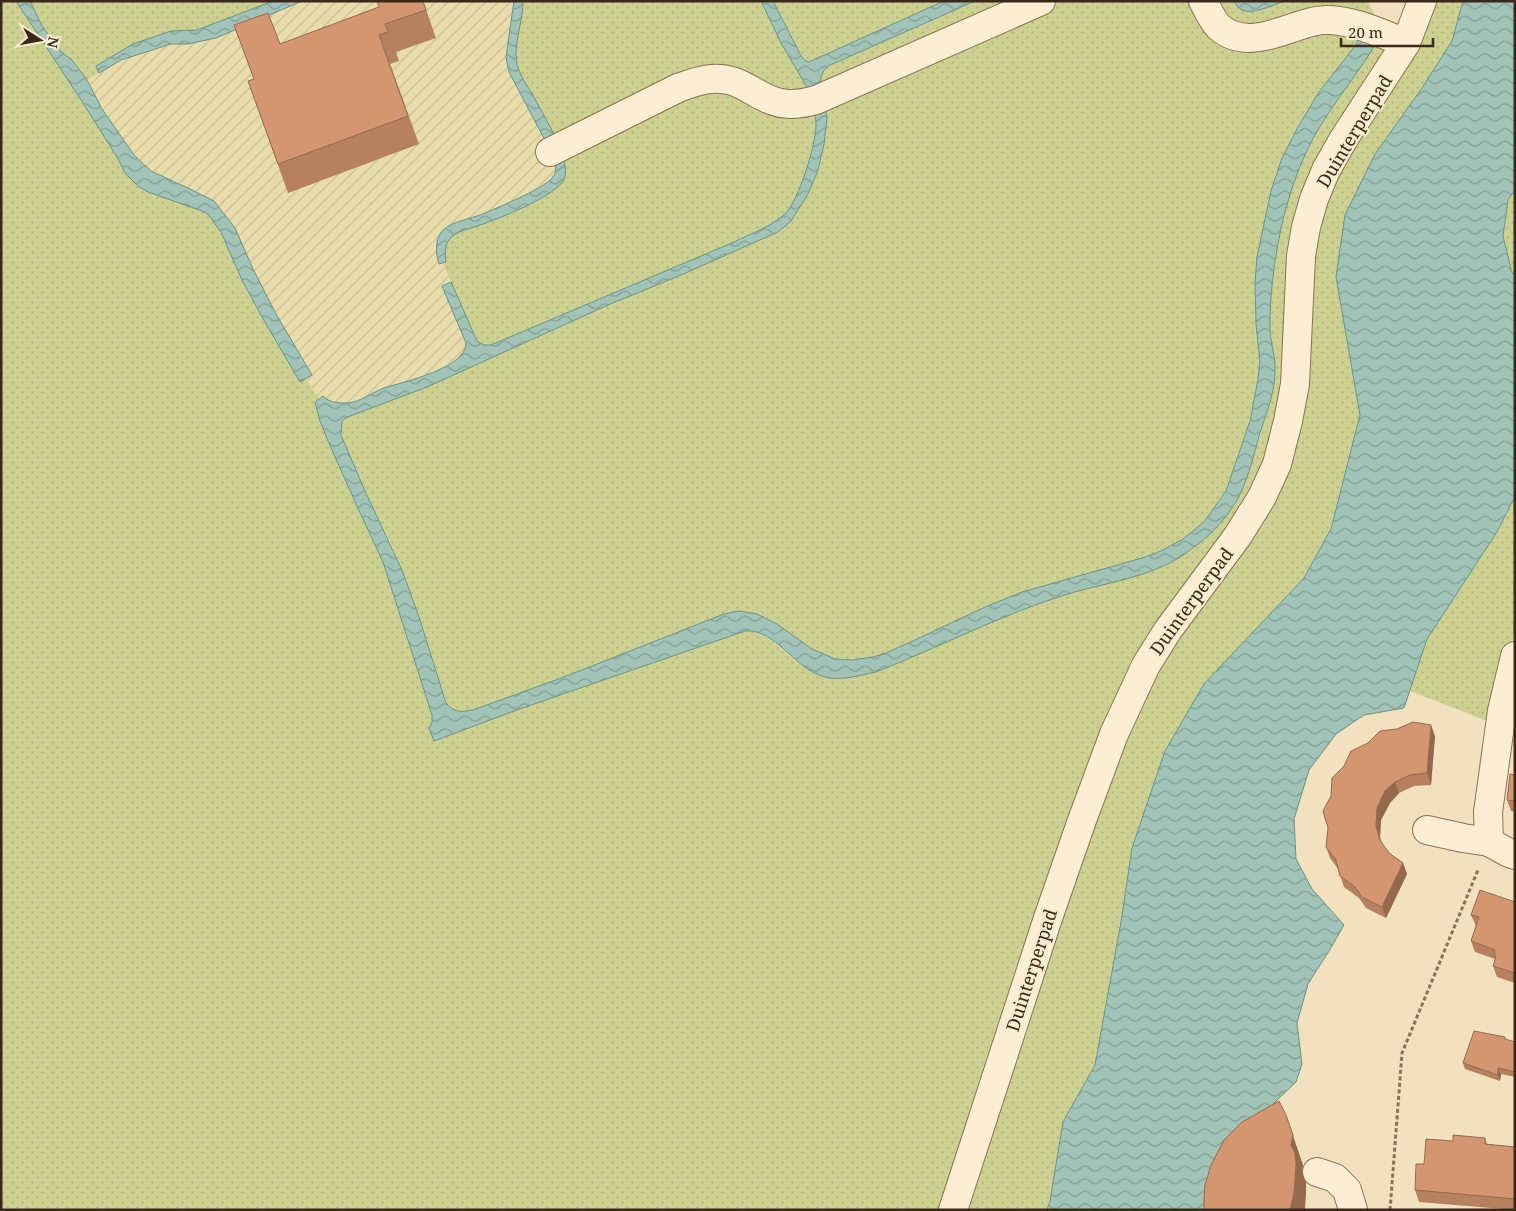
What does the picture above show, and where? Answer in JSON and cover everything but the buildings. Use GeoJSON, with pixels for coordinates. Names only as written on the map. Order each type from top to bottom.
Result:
{"type":"FeatureCollection","features":[{"type":"Feature","properties":{"kind":"street"},"geometry":{"type":"LineString","coordinates":[[550,152],[678,88],[699,80],[730,80],[774,102],[790,105],[816,100],[1041,1]]}},
{"type":"Feature","properties":{"kind":"street"},"geometry":{"type":"LineString","coordinates":[[1203,1],[1210,16],[1220,28],[1235,36],[1251,38],[1269,36],[1325,20],[1346,22],[1406,43]]}},
{"type":"Feature","properties":{"kind":"street","name":"Duinterperpad"},"geometry":{"type":"LineString","coordinates":[[953,1210],[1050,912],[1114,734],[1146,665],[1168,630],[1237,537],[1262,497],[1277,464],[1295,384],[1301,256],[1306,227],[1314,199],[1326,170],[1343,140],[1406,43],[1422,1]]}},
{"type":"Feature","properties":{"kind":"street"},"geometry":{"type":"LineString","coordinates":[[1489,842],[1488,812],[1502,711],[1515,656]]}},
{"type":"Feature","properties":{"kind":"street"},"geometry":{"type":"LineString","coordinates":[[1427,830],[1489,842],[1515,855]]}},
{"type":"Feature","properties":{"kind":"street"},"geometry":{"type":"LineString","coordinates":[[1317,1172],[1334,1178],[1347,1190],[1353,1210]]}},
{"type":"Feature","properties":{"kind":"path"},"geometry":{"type":"LineString","coordinates":[[1390,1210],[1402,1053],[1489,842]]}},
{"type":"Feature","properties":{"kind":"shaded area"},"geometry":{"type":"Polygon","coordinates":[[[302,1],[514,1],[509,72],[548,146],[556,168],[551,180],[540,187],[487,213],[447,227],[437,244],[439,264],[443,264],[451,282],[442,286],[466,343],[463,353],[431,374],[385,388],[351,403],[335,403],[328,401],[323,396],[319,399],[306,379],[311,375],[276,314],[235,228],[214,201],[151,171],[134,155],[102,109],[87,80],[121,60],[171,44],[188,44],[243,26],[302,1]]]}},
{"type":"Feature","properties":{"kind":"green space"},"geometry":{"type":"Polygon","coordinates":[[[1,1],[16,1],[83,103],[125,173],[208,214],[221,232],[241,278],[300,382],[306,379],[319,399],[315,402],[320,421],[383,562],[432,715],[431,726],[434,741],[514,711],[745,631],[757,632],[771,640],[798,663],[849,678],[876,672],[1043,602],[1156,569],[1170,563],[1193,548],[1211,533],[1227,515],[1239,496],[1249,472],[1270,403],[1275,372],[1270,331],[1271,299],[1281,229],[1292,188],[1308,148],[1331,110],[1377,42],[1388,45],[1337,137],[1288,383],[1256,494],[1161,625],[945,1210],[1,1210],[1,1]]]}},
{"type":"Feature","properties":{"kind":"green space"},"geometry":{"type":"Polygon","coordinates":[[[30,1],[273,1],[197,30],[185,31],[97,66],[99,73],[87,80],[71,59],[61,52],[42,26],[30,1]]]}},
{"type":"Feature","properties":{"kind":"green space"},"geometry":{"type":"Polygon","coordinates":[[[523,1],[761,1],[781,43],[808,89],[828,66],[975,1],[1023,1],[801,97],[732,74],[558,141],[522,77],[516,61],[516,48],[523,1]]]}},
{"type":"Feature","properties":{"kind":"green space"},"geometry":{"type":"Polygon","coordinates":[[[773,1],[944,1],[809,62],[801,56],[773,1]]]}},
{"type":"Feature","properties":{"kind":"green space"},"geometry":{"type":"Polygon","coordinates":[[[1057,1],[1195,1],[1216,33],[1307,30],[1360,37],[1319,92],[1298,127],[1282,158],[1271,191],[1257,257],[1255,283],[1256,324],[1260,361],[1250,421],[1226,491],[1204,522],[1183,539],[1161,551],[1022,592],[886,653],[873,657],[852,660],[835,659],[812,649],[777,624],[757,614],[739,611],[724,614],[564,677],[473,710],[458,711],[452,709],[446,703],[403,572],[347,449],[342,432],[342,424],[345,418],[427,387],[608,305],[778,232],[791,221],[808,194],[818,170],[827,118],[824,104],[1057,1]]]}},
{"type":"Feature","properties":{"kind":"green space"},"geometry":{"type":"Polygon","coordinates":[[[1211,1],[1234,1],[1241,9],[1251,11],[1263,9],[1284,1],[1368,1],[1374,15],[1371,23],[1237,29],[1211,1]]]}},
{"type":"Feature","properties":{"kind":"green space"},"geometry":{"type":"Polygon","coordinates":[[[1436,1],[1463,1],[1452,41],[1422,88],[1336,277],[1360,415],[1331,529],[1304,578],[1204,684],[1132,848],[1121,922],[1095,1065],[1063,1122],[1050,1202],[1047,1210],[961,1210],[1054,923],[1153,669],[1269,500],[1320,201],[1425,32],[1432,17],[1436,1]]]}},
{"type":"Feature","properties":{"kind":"green space"},"geometry":{"type":"Polygon","coordinates":[[[701,87],[814,108],[816,127],[809,160],[801,186],[785,214],[767,226],[734,242],[491,345],[483,345],[477,341],[443,264],[446,262],[447,242],[459,232],[513,212],[550,193],[564,179],[565,168],[562,156],[701,87]]]}},
{"type":"Feature","properties":{"kind":"green space"},"geometry":{"type":"Polygon","coordinates":[[[1515,190],[1515,275],[1512,273],[1503,236],[1508,200],[1515,190]]]}},
{"type":"Feature","properties":{"kind":"green space"},"geometry":{"type":"Polygon","coordinates":[[[1515,496],[1515,631],[1490,722],[1410,691],[1427,639],[1497,532],[1515,496]]]}},
{"type":"Feature","properties":{"kind":"water"},"geometry":{"type":"Polygon","coordinates":[[[16,1],[30,1],[42,26],[61,52],[71,59],[87,80],[102,109],[134,155],[151,171],[214,201],[235,228],[276,314],[312,375],[300,382],[241,278],[221,232],[208,214],[148,192],[138,186],[125,173],[83,103],[16,1]]]}},
{"type":"Feature","properties":{"kind":"water"},"geometry":{"type":"Polygon","coordinates":[[[273,1],[302,1],[216,38],[188,44],[171,44],[121,60],[99,73],[96,66],[133,44],[171,31],[197,30],[273,1]]]}},
{"type":"Feature","properties":{"kind":"water"},"geometry":{"type":"Polygon","coordinates":[[[514,1],[523,1],[516,48],[516,61],[522,77],[558,141],[548,146],[509,72],[506,57],[514,1]]]}},
{"type":"Feature","properties":{"kind":"water"},"geometry":{"type":"Polygon","coordinates":[[[761,1],[773,1],[801,56],[809,62],[944,1],[975,1],[828,66],[822,74],[821,84],[808,89],[781,43],[761,1]]]}},
{"type":"Feature","properties":{"kind":"water"},"geometry":{"type":"Polygon","coordinates":[[[1234,1],[1284,1],[1263,9],[1246,11],[1241,9],[1234,1]]]}},
{"type":"Feature","properties":{"kind":"water"},"geometry":{"type":"Polygon","coordinates":[[[1463,1],[1515,1],[1515,190],[1508,200],[1503,236],[1512,273],[1515,275],[1515,496],[1497,532],[1427,639],[1404,708],[1364,715],[1336,734],[1309,770],[1294,819],[1296,859],[1312,889],[1344,925],[1308,984],[1297,1023],[1302,1064],[1296,1082],[1253,1123],[1205,1210],[1047,1210],[1063,1122],[1095,1065],[1121,922],[1132,848],[1165,751],[1204,684],[1304,578],[1331,529],[1360,415],[1336,277],[1345,215],[1375,154],[1422,88],[1452,41],[1463,1]]]}},
{"type":"Feature","properties":{"kind":"water"},"geometry":{"type":"Polygon","coordinates":[[[1360,37],[1377,42],[1313,138],[1296,178],[1285,213],[1277,246],[1272,282],[1270,331],[1275,362],[1275,380],[1249,472],[1239,496],[1227,515],[1211,533],[1193,548],[1170,563],[1156,569],[1043,602],[876,672],[841,678],[819,675],[800,664],[767,636],[745,631],[514,711],[434,741],[429,728],[432,722],[432,715],[383,562],[328,441],[315,402],[323,396],[334,402],[353,402],[384,388],[432,373],[456,360],[464,352],[466,343],[442,286],[451,282],[477,341],[483,345],[491,345],[760,230],[785,214],[796,197],[813,147],[816,127],[814,108],[824,104],[827,118],[818,170],[808,194],[791,221],[778,232],[608,305],[427,387],[345,418],[342,422],[341,435],[402,570],[446,703],[455,710],[473,710],[564,677],[724,614],[739,611],[757,614],[777,624],[812,649],[835,659],[852,660],[873,657],[886,653],[1022,592],[1161,551],[1183,539],[1204,522],[1226,491],[1250,421],[1260,361],[1256,324],[1255,283],[1257,257],[1271,191],[1282,158],[1298,127],[1319,92],[1360,37]]]}},
{"type":"Feature","properties":{"kind":"water"},"geometry":{"type":"Polygon","coordinates":[[[562,156],[565,173],[564,179],[559,186],[539,199],[500,218],[455,234],[446,245],[446,262],[439,264],[437,245],[438,238],[443,230],[451,225],[517,199],[539,187],[554,176],[556,169],[554,160],[562,156]]]}}]}
